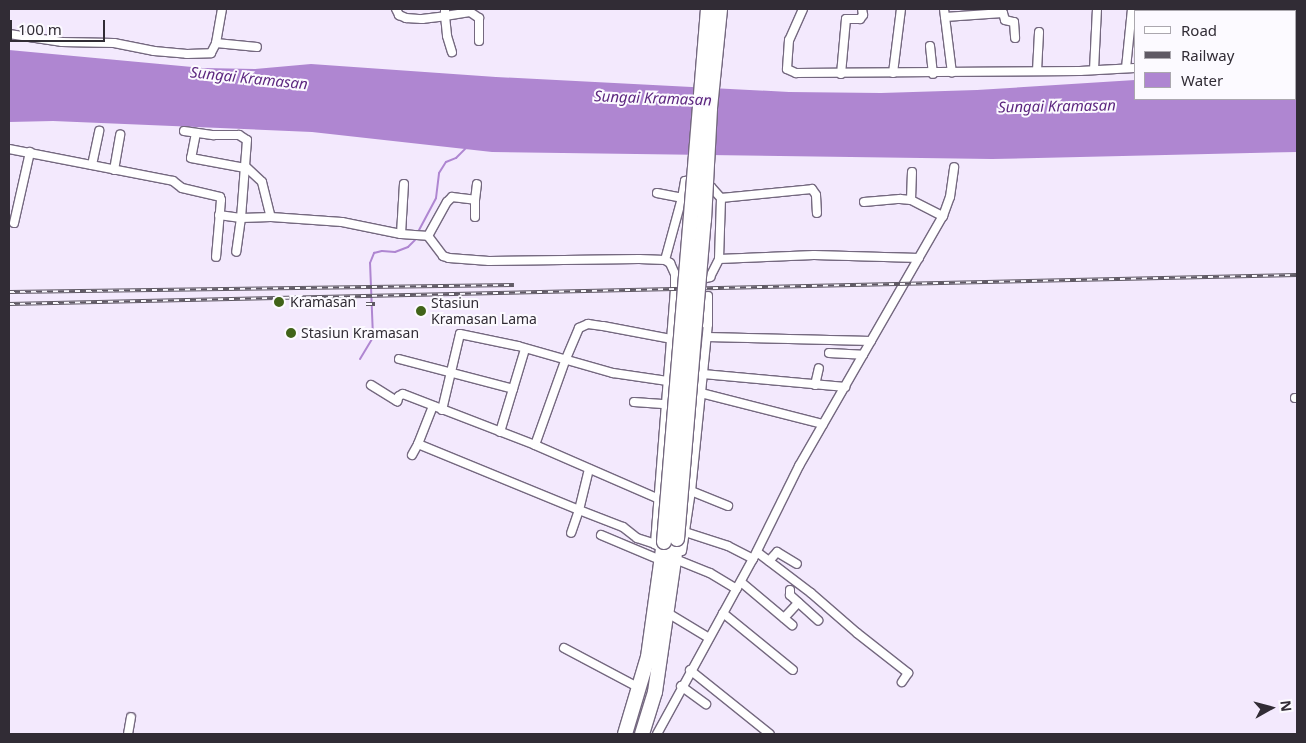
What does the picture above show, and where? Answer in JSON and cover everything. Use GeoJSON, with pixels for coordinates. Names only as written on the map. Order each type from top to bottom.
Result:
{"type":"FeatureCollection","features":[{"type":"Feature","properties":{"kind":"highway"},"geometry":{"type":"LineString","coordinates":[[642,734],[654,697],[664,616],[708,9]]}},
{"type":"Feature","properties":{"kind":"highway"},"geometry":{"type":"LineString","coordinates":[[625,734],[664,616],[668,545],[704,220],[710,108],[720,9]]}},
{"type":"Feature","properties":{"kind":"highway"},"geometry":{"type":"LineString","coordinates":[[615,734],[640,689]]}},
{"type":"Feature","properties":{"kind":"highway"},"geometry":{"type":"LineString","coordinates":[[634,734],[640,689]]}},
{"type":"Feature","properties":{"kind":"street"},"geometry":{"type":"LineString","coordinates":[[9,34],[62,42],[114,43],[154,51],[187,54],[212,53],[216,43],[222,9]]}},
{"type":"Feature","properties":{"kind":"street"},"geometry":{"type":"LineString","coordinates":[[396,9],[399,15],[406,18],[422,19],[445,12],[474,13],[480,18],[479,41]]}},
{"type":"Feature","properties":{"kind":"street"},"geometry":{"type":"LineString","coordinates":[[801,9],[790,34],[788,71],[803,74],[933,74],[1131,68],[1132,9]]}},
{"type":"Feature","properties":{"kind":"street"},"geometry":{"type":"LineString","coordinates":[[841,74],[840,57],[846,19],[860,19],[863,15],[862,9]]}},
{"type":"Feature","properties":{"kind":"street"},"geometry":{"type":"LineString","coordinates":[[893,73],[901,9]]}},
{"type":"Feature","properties":{"kind":"street"},"geometry":{"type":"LineString","coordinates":[[944,9],[952,72]]}},
{"type":"Feature","properties":{"kind":"street"},"geometry":{"type":"LineString","coordinates":[[1094,70],[1097,9]]}},
{"type":"Feature","properties":{"kind":"street"},"geometry":{"type":"LineString","coordinates":[[445,12],[447,36],[452,52]]}},
{"type":"Feature","properties":{"kind":"street"},"geometry":{"type":"LineString","coordinates":[[945,18],[1003,13],[1005,20],[1014,22],[1015,38]]}},
{"type":"Feature","properties":{"kind":"street"},"geometry":{"type":"LineString","coordinates":[[1037,71],[1039,32]]}},
{"type":"Feature","properties":{"kind":"street"},"geometry":{"type":"LineString","coordinates":[[216,43],[257,47]]}},
{"type":"Feature","properties":{"kind":"street"},"geometry":{"type":"LineString","coordinates":[[930,46],[933,74]]}},
{"type":"Feature","properties":{"kind":"street"},"geometry":{"type":"LineString","coordinates":[[92,165],[99,131]]}},
{"type":"Feature","properties":{"kind":"street"},"geometry":{"type":"LineString","coordinates":[[184,131],[221,136],[239,135],[245,138],[248,145],[236,252]]}},
{"type":"Feature","properties":{"kind":"street"},"geometry":{"type":"LineString","coordinates":[[196,133],[191,158],[245,167],[262,182],[272,216]]}},
{"type":"Feature","properties":{"kind":"street"},"geometry":{"type":"LineString","coordinates":[[114,170],[120,135]]}},
{"type":"Feature","properties":{"kind":"street"},"geometry":{"type":"LineString","coordinates":[[9,149],[173,181],[182,188],[220,196],[216,257]]}},
{"type":"Feature","properties":{"kind":"street"},"geometry":{"type":"LineString","coordinates":[[14,223],[30,152]]}},
{"type":"Feature","properties":{"kind":"street"},"geometry":{"type":"LineString","coordinates":[[657,734],[681,686],[755,555],[799,466],[943,216],[950,197],[954,168]]}},
{"type":"Feature","properties":{"kind":"street"},"geometry":{"type":"LineString","coordinates":[[911,200],[912,172]]}},
{"type":"Feature","properties":{"kind":"street"},"geometry":{"type":"LineString","coordinates":[[664,260],[685,182],[688,180],[711,187],[721,198],[719,259],[712,274],[707,279],[675,284]]}},
{"type":"Feature","properties":{"kind":"street"},"geometry":{"type":"LineString","coordinates":[[401,234],[404,184]]}},
{"type":"Feature","properties":{"kind":"street"},"geometry":{"type":"LineString","coordinates":[[475,217],[475,200],[478,184]]}},
{"type":"Feature","properties":{"kind":"street"},"geometry":{"type":"LineString","coordinates":[[721,198],[808,189],[815,192],[817,213]]}},
{"type":"Feature","properties":{"kind":"street"},"geometry":{"type":"LineString","coordinates":[[657,193],[682,198]]}},
{"type":"Feature","properties":{"kind":"street"},"geometry":{"type":"LineString","coordinates":[[421,236],[449,199],[456,196],[475,200]]}},
{"type":"Feature","properties":{"kind":"street"},"geometry":{"type":"LineString","coordinates":[[864,202],[900,198],[911,200],[943,216]]}},
{"type":"Feature","properties":{"kind":"street"},"geometry":{"type":"LineString","coordinates":[[219,215],[241,218],[272,216],[342,222],[401,234],[421,236],[442,256],[449,258],[489,261],[664,260],[670,264],[675,274],[675,284],[659,499],[668,545],[680,561],[739,585],[792,625]]}},
{"type":"Feature","properties":{"kind":"street"},"geometry":{"type":"LineString","coordinates":[[719,259],[814,255],[920,258]]}},
{"type":"Feature","properties":{"kind":"street"},"geometry":{"type":"LineString","coordinates":[[668,545],[691,491],[707,337],[708,296]]}},
{"type":"Feature","properties":{"kind":"street"},"geometry":{"type":"LineString","coordinates":[[672,316],[708,324]]}},
{"type":"Feature","properties":{"kind":"street"},"geometry":{"type":"LineString","coordinates":[[535,445],[565,361],[580,328],[588,324],[671,339]]}},
{"type":"Feature","properties":{"kind":"street"},"geometry":{"type":"LineString","coordinates":[[442,410],[460,334],[525,349],[613,373],[667,381]]}},
{"type":"Feature","properties":{"kind":"street"},"geometry":{"type":"LineString","coordinates":[[707,337],[872,341]]}},
{"type":"Feature","properties":{"kind":"street"},"geometry":{"type":"LineString","coordinates":[[500,432],[525,349]]}},
{"type":"Feature","properties":{"kind":"street"},"geometry":{"type":"LineString","coordinates":[[829,353],[863,355]]}},
{"type":"Feature","properties":{"kind":"street"},"geometry":{"type":"LineString","coordinates":[[399,359],[513,389]]}},
{"type":"Feature","properties":{"kind":"street"},"geometry":{"type":"LineString","coordinates":[[815,385],[819,368]]}},
{"type":"Feature","properties":{"kind":"street"},"geometry":{"type":"LineString","coordinates":[[703,374],[845,387]]}},
{"type":"Feature","properties":{"kind":"street"},"geometry":{"type":"LineString","coordinates":[[372,385],[397,401],[399,396],[403,394],[535,445],[659,499]]}},
{"type":"Feature","properties":{"kind":"street"},"geometry":{"type":"LineString","coordinates":[[700,393],[823,424]]}},
{"type":"Feature","properties":{"kind":"street"},"geometry":{"type":"LineString","coordinates":[[634,402],[666,404]]}},
{"type":"Feature","properties":{"kind":"street"},"geometry":{"type":"LineString","coordinates":[[412,455],[433,406]]}},
{"type":"Feature","properties":{"kind":"street"},"geometry":{"type":"LineString","coordinates":[[418,444],[623,527],[637,538],[668,545]]}},
{"type":"Feature","properties":{"kind":"street"},"geometry":{"type":"LineString","coordinates":[[571,533],[589,469]]}},
{"type":"Feature","properties":{"kind":"street"},"geometry":{"type":"LineString","coordinates":[[691,491],[728,506]]}},
{"type":"Feature","properties":{"kind":"street"},"geometry":{"type":"LineString","coordinates":[[601,535],[633,550],[668,545],[728,546],[769,561],[908,673],[902,682]]}},
{"type":"Feature","properties":{"kind":"street"},"geometry":{"type":"LineString","coordinates":[[769,561],[777,552],[797,564]]}},
{"type":"Feature","properties":{"kind":"street"},"geometry":{"type":"LineString","coordinates":[[680,561],[664,616],[709,638]]}},
{"type":"Feature","properties":{"kind":"street"},"geometry":{"type":"LineString","coordinates":[[790,590],[789,594],[818,620]]}},
{"type":"Feature","properties":{"kind":"street"},"geometry":{"type":"LineString","coordinates":[[784,618],[798,603]]}},
{"type":"Feature","properties":{"kind":"street"},"geometry":{"type":"LineString","coordinates":[[723,614],[793,670]]}},
{"type":"Feature","properties":{"kind":"street"},"geometry":{"type":"LineString","coordinates":[[564,648],[640,689]]}},
{"type":"Feature","properties":{"kind":"street"},"geometry":{"type":"LineString","coordinates":[[690,670],[770,734]]}},
{"type":"Feature","properties":{"kind":"street"},"geometry":{"type":"LineString","coordinates":[[681,686],[706,704]]}},
{"type":"Feature","properties":{"kind":"street"},"geometry":{"type":"LineString","coordinates":[[128,734],[131,717]]}},
{"type":"Feature","properties":{"kind":"water","name":"Sungai Kramasan"},"geometry":{"type":"Polygon","coordinates":[[[9,50],[203,68],[255,69],[311,64],[496,77],[789,92],[881,93],[977,90],[1134,80],[1134,100],[1296,100],[1297,70],[1297,152],[992,159],[492,152],[312,132],[53,121],[9,122],[9,50]]]}},
{"type":"Feature","properties":{"kind":"waterway"},"geometry":{"type":"LineString","coordinates":[[418,232],[436,198],[439,173],[446,162],[456,158],[466,148]]}},
{"type":"Feature","properties":{"kind":"waterway"},"geometry":{"type":"LineString","coordinates":[[360,359],[373,337],[370,263],[374,253],[382,251],[395,252],[408,247],[418,237]]}},
{"type":"Feature","properties":{"kind":"railway"},"geometry":{"type":"LineString","coordinates":[[9,304],[1297,275]]}},
{"type":"Feature","properties":{"kind":"railway"},"geometry":{"type":"LineString","coordinates":[[9,292],[514,285]]}},
{"type":"Feature","properties":{"kind":"railway"},"geometry":{"type":"LineString","coordinates":[[366,304],[375,304]]}},
{"type":"Feature","properties":{"kind":"place","name":"Kramasan"},"geometry":{"type":"Point","coordinates":[279,302]}},
{"type":"Feature","properties":{"kind":"place","name":"Stasiun Kramasan Lama"},"geometry":{"type":"Point","coordinates":[421,311]}},
{"type":"Feature","properties":{"kind":"place","name":"Stasiun Kramasan"},"geometry":{"type":"Point","coordinates":[291,333]}}]}
